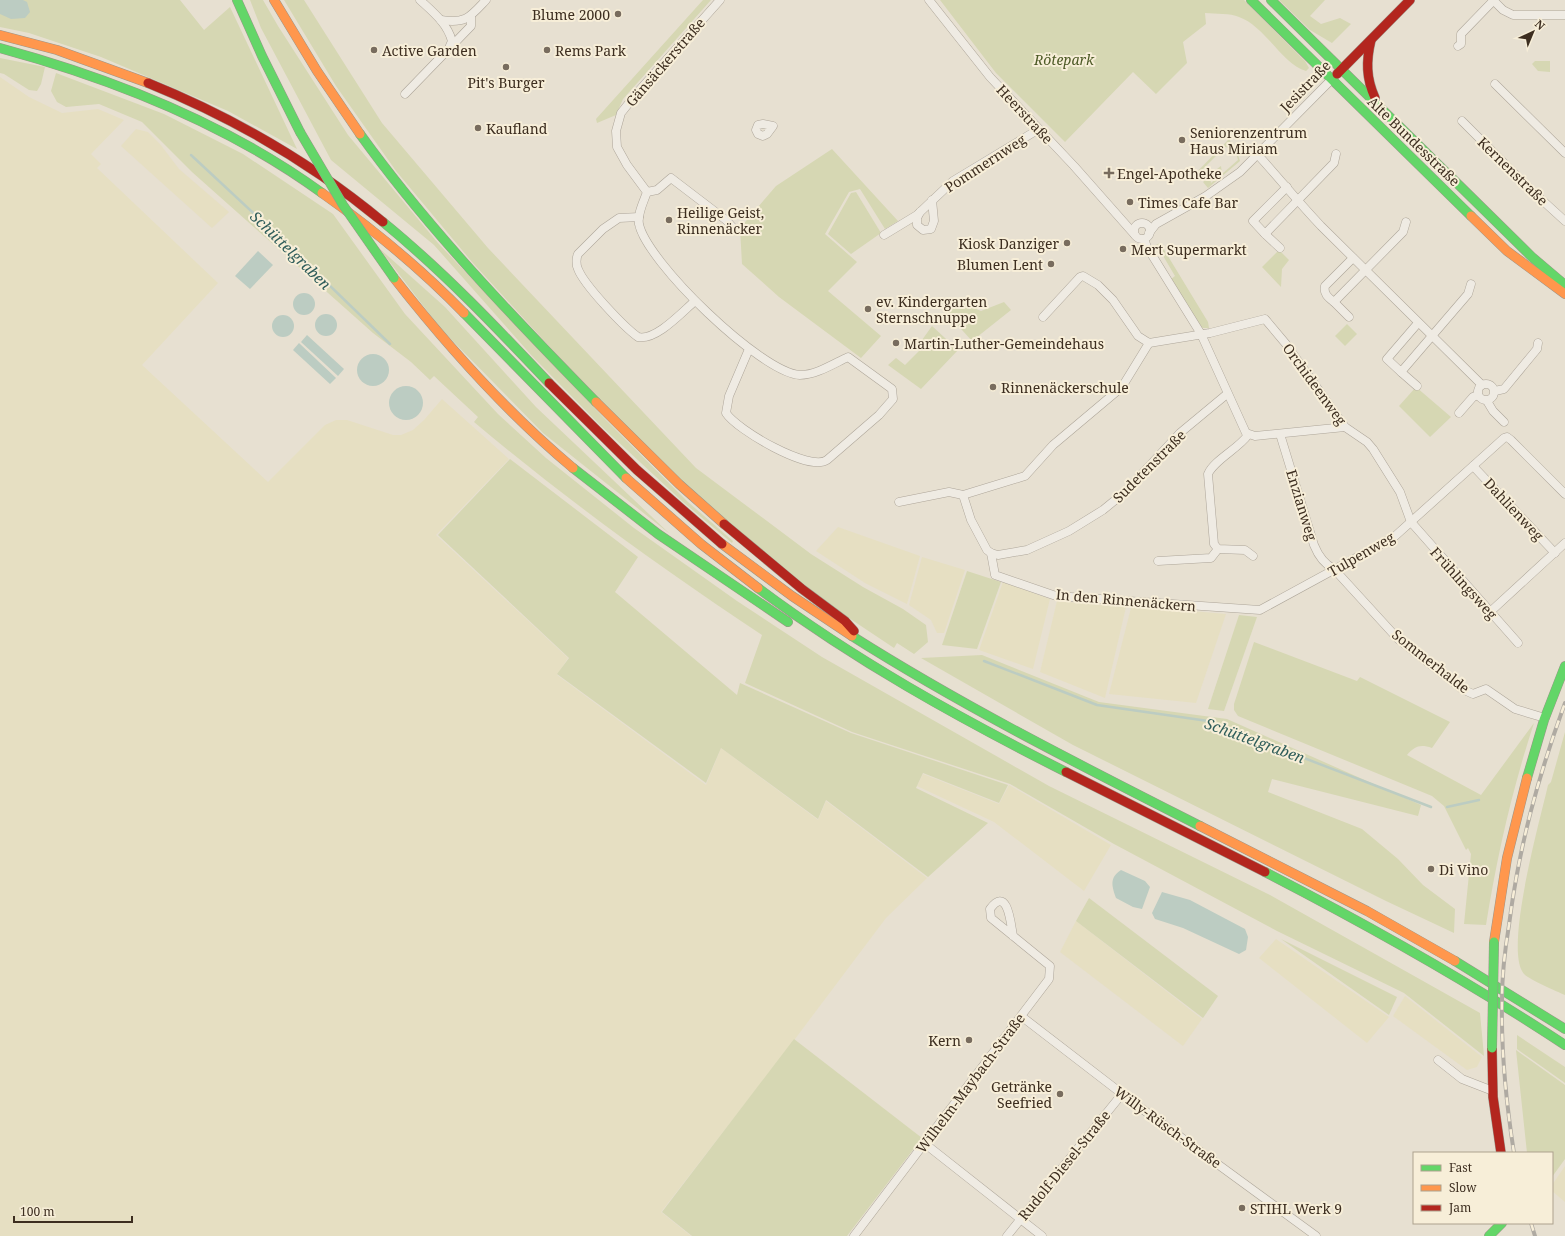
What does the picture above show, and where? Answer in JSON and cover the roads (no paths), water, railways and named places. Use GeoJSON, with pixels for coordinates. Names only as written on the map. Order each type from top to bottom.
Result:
{"type":"FeatureCollection","features":[{"type":"Feature","properties":{"kind":"main road"},"geometry":{"type":"LineString","coordinates":[[237,0],[265,62],[300,132],[343,205],[394,278],[433,328],[490,390],[540,440],[594,485],[684,552],[861,668],[901,683]]}},
{"type":"Feature","properties":{"kind":"main road"},"geometry":{"type":"LineString","coordinates":[[274,0],[321,78],[368,145],[439,232],[520,322],[608,416],[683,488],[773,567],[845,621],[871,649]]}},
{"type":"Feature","properties":{"kind":"main road","name":"Alte Bundesstraße"},"geometry":{"type":"LineString","coordinates":[[1251,0],[1507,251],[1565,294]]}},
{"type":"Feature","properties":{"kind":"main road","name":"Alte Bundesstraße"},"geometry":{"type":"LineString","coordinates":[[1271,0],[1532,257],[1565,285]]}},
{"type":"Feature","properties":{"kind":"main road","name":"Jesistraße"},"geometry":{"type":"LineString","coordinates":[[1331,80],[1410,0]]}},
{"type":"Feature","properties":{"kind":"main road"},"geometry":{"type":"LineString","coordinates":[[0,35],[97,63],[188,99],[262,138],[336,185],[376,215],[432,264],[601,436],[677,507],[727,548],[786,593],[909,673],[1028,738],[1283,867],[1381,919],[1463,965],[1565,1029]]}},
{"type":"Feature","properties":{"kind":"main road"},"geometry":{"type":"LineString","coordinates":[[1371,38],[1366,67],[1368,86],[1379,108]]}},
{"type":"Feature","properties":{"kind":"main road"},"geometry":{"type":"LineString","coordinates":[[0,48],[79,70],[178,109],[253,148],[324,193],[377,232],[423,272],[601,455],[681,527],[786,610],[856,656],[901,683],[1012,744],[1366,925],[1458,977],[1565,1045]]}},
{"type":"Feature","properties":{"kind":"main road"},"geometry":{"type":"LineString","coordinates":[[1501,1152],[1493,1091],[1492,1048],[1494,942],[1500,892],[1512,828],[1552,696],[1565,666]]}},
{"type":"Feature","properties":{"kind":"main road"},"geometry":{"type":"LineString","coordinates":[[1489,1236],[1501,1224]]}},
{"type":"Feature","properties":{"kind":"street"},"geometry":{"type":"LineString","coordinates":[[420,0],[441,20],[450,32],[452,41],[449,48]]}},
{"type":"Feature","properties":{"kind":"street"},"geometry":{"type":"LineString","coordinates":[[441,20],[463,21],[471,16],[486,0]]}},
{"type":"Feature","properties":{"kind":"street","name":"Gänsäckerstraße"},"geometry":{"type":"LineString","coordinates":[[647,192],[627,165],[618,147],[616,131],[621,113],[720,0]]}},
{"type":"Feature","properties":{"kind":"street","name":"Heerstraße"},"geometry":{"type":"LineString","coordinates":[[929,0],[990,77],[1125,225],[1135,231]]}},
{"type":"Feature","properties":{"kind":"street"},"geometry":{"type":"LineString","coordinates":[[1458,46],[1461,44],[1461,34],[1493,0],[1503,10],[1513,15],[1565,15]]}},
{"type":"Feature","properties":{"kind":"street"},"geometry":{"type":"LineString","coordinates":[[405,94],[471,26],[471,16]]}},
{"type":"Feature","properties":{"kind":"street","name":"Jesistraße"},"geometry":{"type":"LineString","coordinates":[[1146,225],[1156,224],[1206,196],[1240,172],[1331,80]]}},
{"type":"Feature","properties":{"kind":"street"},"geometry":{"type":"LineString","coordinates":[[1495,84],[1565,153]]}},
{"type":"Feature","properties":{"kind":"street","name":"Kernenstraße"},"geometry":{"type":"LineString","coordinates":[[1462,121],[1531,190],[1565,221]]}},
{"type":"Feature","properties":{"kind":"street","name":"Pommernweg"},"geometry":{"type":"LineString","coordinates":[[884,235],[920,212],[954,181],[971,169],[1039,129]]}},
{"type":"Feature","properties":{"kind":"street"},"geometry":{"type":"LineString","coordinates":[[1258,154],[1287,187],[1297,201],[1482,385]]}},
{"type":"Feature","properties":{"kind":"street"},"geometry":{"type":"LineString","coordinates":[[1265,234],[1334,163],[1336,154]]}},
{"type":"Feature","properties":{"kind":"street"},"geometry":{"type":"LineString","coordinates":[[735,230],[726,220],[671,178],[657,190],[647,192],[639,217],[639,224],[642,233],[657,255],[695,301],[723,328],[749,349],[778,369],[800,375],[821,370],[848,357],[892,389],[892,400],[879,415],[827,460],[819,463],[810,462],[788,454],[765,442],[735,423],[726,414],[730,396],[749,349]]}},
{"type":"Feature","properties":{"kind":"street"},"geometry":{"type":"LineString","coordinates":[[1280,248],[1253,221],[1287,187]]}},
{"type":"Feature","properties":{"kind":"street","name":"Pommernweg"},"geometry":{"type":"LineString","coordinates":[[920,212],[917,218],[917,225],[923,230],[927,231],[931,229],[934,221],[932,200]]}},
{"type":"Feature","properties":{"kind":"street"},"geometry":{"type":"LineString","coordinates":[[639,217],[619,218],[603,229],[577,257],[578,269],[604,304],[638,337],[644,338],[655,334],[695,301]]}},
{"type":"Feature","properties":{"kind":"street"},"geometry":{"type":"LineString","coordinates":[[1334,302],[1403,232],[1406,222]]}},
{"type":"Feature","properties":{"kind":"street"},"geometry":{"type":"LineString","coordinates":[[1147,236],[1138,238],[1135,231],[1139,224],[1146,225],[1149,228],[1147,248],[1201,334],[1243,430],[1248,435],[1255,436],[1280,434],[1345,427]]}},
{"type":"Feature","properties":{"kind":"street","name":"Jesistraße"},"geometry":{"type":"LineString","coordinates":[[1147,236],[1156,224]]}},
{"type":"Feature","properties":{"kind":"street"},"geometry":{"type":"LineString","coordinates":[[1349,317],[1326,295],[1324,290],[1325,286],[1353,258]]}},
{"type":"Feature","properties":{"kind":"street"},"geometry":{"type":"LineString","coordinates":[[1043,317],[1080,277],[1084,276],[1098,285],[1113,300],[1138,336],[1149,343],[1201,334]]}},
{"type":"Feature","properties":{"kind":"street"},"geometry":{"type":"LineString","coordinates":[[1401,372],[1468,294],[1471,284]]}},
{"type":"Feature","properties":{"kind":"street","name":"Orchideenweg"},"geometry":{"type":"LineString","coordinates":[[1201,334],[1265,319],[1286,344],[1345,427],[1367,442],[1373,449],[1400,492],[1411,522]]}},
{"type":"Feature","properties":{"kind":"street"},"geometry":{"type":"LineString","coordinates":[[1417,386],[1387,360],[1418,323]]}},
{"type":"Feature","properties":{"kind":"street"},"geometry":{"type":"LineString","coordinates":[[900,502],[949,492],[963,495],[1026,476],[1053,445],[1122,387],[1149,343]]}},
{"type":"Feature","properties":{"kind":"street"},"geometry":{"type":"LineString","coordinates":[[1495,391],[1504,389],[1537,349],[1538,344]]}},
{"type":"Feature","properties":{"kind":"street"},"geometry":{"type":"LineString","coordinates":[[1495,391],[1490,384],[1482,385],[1478,389],[1478,395],[1486,401],[1504,422]]}},
{"type":"Feature","properties":{"kind":"street"},"geometry":{"type":"LineString","coordinates":[[1486,401],[1493,398],[1495,391]]}},
{"type":"Feature","properties":{"kind":"street","name":"Sudetenstraße"},"geometry":{"type":"LineString","coordinates":[[991,554],[998,555],[1027,550],[1069,531],[1103,510],[1125,492],[1180,433],[1227,394]]}},
{"type":"Feature","properties":{"kind":"street"},"geometry":{"type":"LineString","coordinates":[[1459,413],[1472,397],[1478,395]]}},
{"type":"Feature","properties":{"kind":"street","name":"Enzianweg"},"geometry":{"type":"LineString","coordinates":[[1280,434],[1314,545],[1324,561],[1334,569]]}},
{"type":"Feature","properties":{"kind":"street"},"geometry":{"type":"LineString","coordinates":[[1218,549],[1212,538],[1208,474],[1210,470],[1242,443],[1248,435]]}},
{"type":"Feature","properties":{"kind":"street","name":"Tulpenweg"},"geometry":{"type":"LineString","coordinates":[[1260,610],[1394,537],[1507,437],[1565,494]]}},
{"type":"Feature","properties":{"kind":"street","name":"Dahlienweg"},"geometry":{"type":"LineString","coordinates":[[1474,467],[1555,552]]}},
{"type":"Feature","properties":{"kind":"street"},"geometry":{"type":"LineString","coordinates":[[963,495],[971,520],[987,550],[991,554]]}},
{"type":"Feature","properties":{"kind":"street","name":"Frühlingsweg"},"geometry":{"type":"LineString","coordinates":[[1411,522],[1518,643]]}},
{"type":"Feature","properties":{"kind":"street"},"geometry":{"type":"LineString","coordinates":[[1490,612],[1565,543]]}},
{"type":"Feature","properties":{"kind":"street"},"geometry":{"type":"LineString","coordinates":[[1218,549],[1245,550],[1253,556]]}},
{"type":"Feature","properties":{"kind":"street"},"geometry":{"type":"LineString","coordinates":[[1158,561],[1212,558],[1218,549]]}},
{"type":"Feature","properties":{"kind":"street","name":"In den Rinnenäckern"},"geometry":{"type":"LineString","coordinates":[[991,554],[995,575],[1056,596],[1260,610]]}},
{"type":"Feature","properties":{"kind":"street","name":"Sommerhalde"},"geometry":{"type":"LineString","coordinates":[[1334,569],[1398,639],[1462,689],[1473,694],[1486,689],[1515,709],[1545,718]]}},
{"type":"Feature","properties":{"kind":"street","name":"Wilhelm-Maybach-Straße"},"geometry":{"type":"LineString","coordinates":[[854,1236],[1049,979],[1050,966],[1013,936]]}},
{"type":"Feature","properties":{"kind":"street","name":"Willy-Rüsch-Straße"},"geometry":{"type":"LineString","coordinates":[[1021,1016],[1122,1094],[1316,1236]]}},
{"type":"Feature","properties":{"kind":"street"},"geometry":{"type":"LineString","coordinates":[[1438,1060],[1462,1080],[1493,1091]]}},
{"type":"Feature","properties":{"kind":"street","name":"Rudolf-Diesel-Straße"},"geometry":{"type":"LineString","coordinates":[[1007,1236],[1122,1094]]}},
{"type":"Feature","properties":{"kind":"street"},"geometry":{"type":"LineString","coordinates":[[924,1143],[1042,1236]]}},
{"type":"Feature","properties":{"kind":"waterway","name":"Schüttelgraben"},"geometry":{"type":"LineString","coordinates":[[191,155],[294,251],[390,344]]}},
{"type":"Feature","properties":{"kind":"waterway","name":"Schüttelgraben"},"geometry":{"type":"LineString","coordinates":[[984,661],[1097,705],[1208,721],[1431,807]]}},
{"type":"Feature","properties":{"kind":"waterway"},"geometry":{"type":"LineString","coordinates":[[1447,807],[1479,800]]}},
{"type":"Feature","properties":{"kind":"railway"},"geometry":{"type":"LineString","coordinates":[[1514,1152],[1506,1096],[1502,1038],[1502,991],[1505,953],[1513,896],[1524,840],[1546,758],[1565,703]]}},
{"type":"Feature","properties":{"kind":"railway"},"geometry":{"type":"LineString","coordinates":[[1531,1224],[1535,1236]]}},
{"type":"Feature","properties":{"kind":"place","name":"Blume 2000"},"geometry":{"type":"Point","coordinates":[618,14]}},
{"type":"Feature","properties":{"kind":"place","name":"Active Garden"},"geometry":{"type":"Point","coordinates":[374,50]}},
{"type":"Feature","properties":{"kind":"place","name":"Rems Park"},"geometry":{"type":"Point","coordinates":[547,50]}},
{"type":"Feature","properties":{"kind":"place","name":"Pit's Burger"},"geometry":{"type":"Point","coordinates":[506,67]}},
{"type":"Feature","properties":{"kind":"place","name":"Kaufland"},"geometry":{"type":"Point","coordinates":[478,128]}},
{"type":"Feature","properties":{"kind":"place","name":"Seniorenzentrum Haus Miriam"},"geometry":{"type":"Point","coordinates":[1182,140]}},
{"type":"Feature","properties":{"kind":"place","name":"Engel-Apotheke"},"geometry":{"type":"Point","coordinates":[1109,173]}},
{"type":"Feature","properties":{"kind":"place","name":"Times Cafe Bar"},"geometry":{"type":"Point","coordinates":[1130,202]}},
{"type":"Feature","properties":{"kind":"place","name":"Heilige Geist, Rinnenäcker"},"geometry":{"type":"Point","coordinates":[669,220]}},
{"type":"Feature","properties":{"kind":"place","name":"Kiosk Danziger"},"geometry":{"type":"Point","coordinates":[1067,243]}},
{"type":"Feature","properties":{"kind":"place","name":"Mert Supermarkt"},"geometry":{"type":"Point","coordinates":[1123,249]}},
{"type":"Feature","properties":{"kind":"place","name":"Blumen Lent"},"geometry":{"type":"Point","coordinates":[1051,264]}},
{"type":"Feature","properties":{"kind":"place","name":"ev. Kindergarten Sternschnuppe"},"geometry":{"type":"Point","coordinates":[868,309]}},
{"type":"Feature","properties":{"kind":"place","name":"Martin-Luther-Gemeindehaus"},"geometry":{"type":"Point","coordinates":[896,343]}},
{"type":"Feature","properties":{"kind":"place","name":"Rinnenäckerschule"},"geometry":{"type":"Point","coordinates":[993,387]}},
{"type":"Feature","properties":{"kind":"place","name":"Di Vino"},"geometry":{"type":"Point","coordinates":[1431,869]}},
{"type":"Feature","properties":{"kind":"place","name":"Kern"},"geometry":{"type":"Point","coordinates":[969,1040]}},
{"type":"Feature","properties":{"kind":"place","name":"Getränke Seefried"},"geometry":{"type":"Point","coordinates":[1060,1094]}},
{"type":"Feature","properties":{"kind":"place","name":"STIHL Werk 9"},"geometry":{"type":"Point","coordinates":[1242,1208]}},
{"type":"Feature","properties":{"kind":"park label","name":"Rötepark"},"geometry":{"type":"Point","coordinates":[1064,59]}}]}
